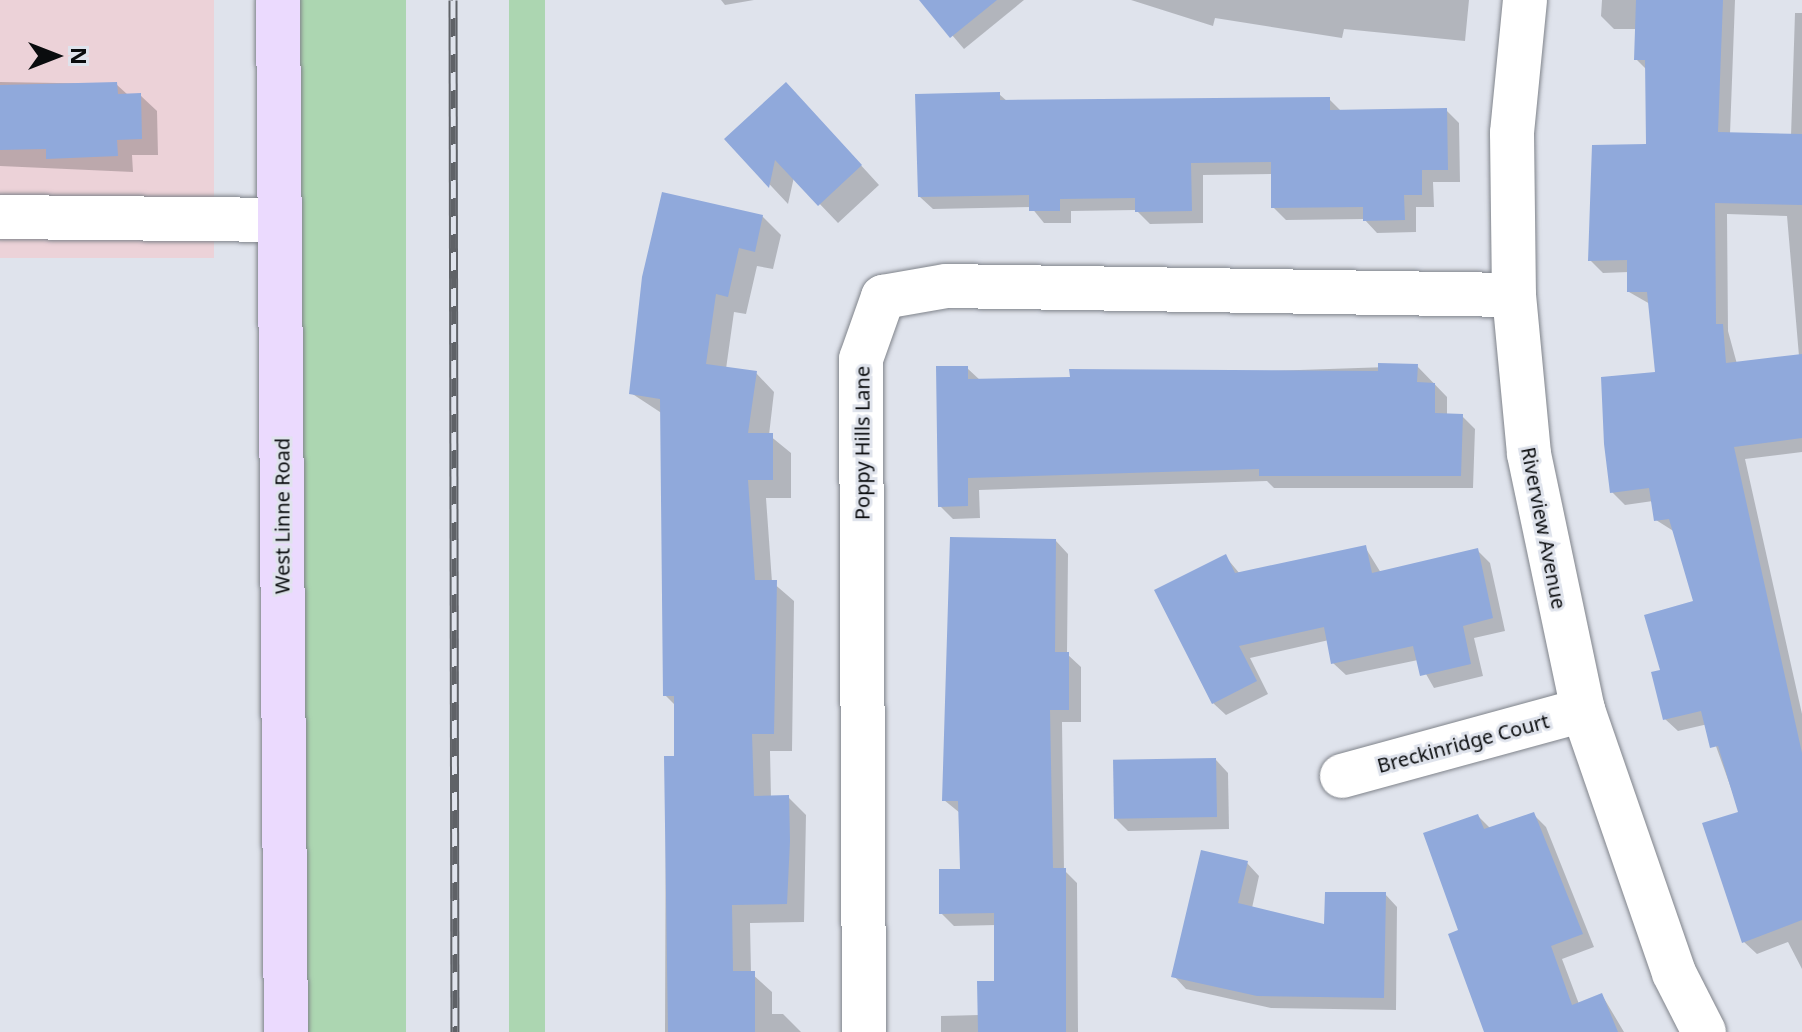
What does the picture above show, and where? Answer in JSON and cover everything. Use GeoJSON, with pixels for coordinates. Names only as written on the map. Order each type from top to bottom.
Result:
{"type":"FeatureCollection","features":[{"type":"Feature","properties":{"kind":"main road","name":"West Linne Road"},"geometry":{"type":"LineString","coordinates":[[278,0],[286,1032]]}},
{"type":"Feature","properties":{"kind":"street","name":"Riverview Avenue"},"geometry":{"type":"LineString","coordinates":[[1525,0],[1512,133],[1514,295],[1529,454],[1583,710],[1674,973],[1704,1032]]}},
{"type":"Feature","properties":{"kind":"street"},"geometry":{"type":"LineString","coordinates":[[0,217],[280,220]]}},
{"type":"Feature","properties":{"kind":"street","name":"Poppy Hills Lane"},"geometry":{"type":"LineString","coordinates":[[864,1032],[861,359],[883,297],[946,286],[1514,295]]}},
{"type":"Feature","properties":{"kind":"street","name":"Breckinridge Court"},"geometry":{"type":"LineString","coordinates":[[1342,776],[1583,710]]}},
{"type":"Feature","properties":{"kind":"shaded area"},"geometry":{"type":"Polygon","coordinates":[[[0,0],[214,0],[214,258],[0,258],[0,0]]]}},
{"type":"Feature","properties":{"kind":"green space"},"geometry":{"type":"Polygon","coordinates":[[[298,0],[406,0],[406,1032],[298,1032],[298,0]]]}},
{"type":"Feature","properties":{"kind":"green space"},"geometry":{"type":"Polygon","coordinates":[[[509,0],[545,0],[545,1032],[509,1032],[509,0]]]}},
{"type":"Feature","properties":{"kind":"building"},"geometry":{"type":"Polygon","coordinates":[[[919,0],[997,0],[950,38],[919,0]]]}},
{"type":"Feature","properties":{"kind":"building"},"geometry":{"type":"Polygon","coordinates":[[[1636,0],[1723,0],[1718,132],[1802,134],[1802,205],[1715,203],[1716,324],[1723,324],[1726,363],[1802,354],[1802,438],[1734,447],[1802,753],[1802,920],[1742,943],[1702,823],[1738,812],[1718,746],[1710,748],[1701,711],[1663,720],[1651,672],[1660,670],[1644,615],[1693,601],[1669,519],[1654,521],[1649,488],[1610,493],[1604,444],[1601,377],[1655,372],[1647,292],[1627,292],[1627,260],[1588,261],[1592,145],[1646,144],[1645,60],[1634,60],[1636,0]]]}},
{"type":"Feature","properties":{"kind":"building"},"geometry":{"type":"Polygon","coordinates":[[[117,82],[118,94],[141,93],[142,139],[117,140],[118,156],[46,159],[46,149],[0,150],[0,85],[117,82]]]}},
{"type":"Feature","properties":{"kind":"building"},"geometry":{"type":"Polygon","coordinates":[[[786,82],[862,165],[818,206],[775,160],[769,188],[724,139],[786,82]]]}},
{"type":"Feature","properties":{"kind":"building"},"geometry":{"type":"Polygon","coordinates":[[[1000,92],[1000,100],[1330,97],[1330,110],[1447,108],[1448,170],[1422,170],[1422,195],[1404,195],[1405,220],[1363,221],[1363,207],[1271,208],[1271,162],[1191,163],[1192,211],[1135,212],[1135,198],[1060,199],[1060,211],[1029,211],[1029,195],[918,197],[915,94],[1000,92]]]}},
{"type":"Feature","properties":{"kind":"building"},"geometry":{"type":"Polygon","coordinates":[[[662,192],[763,215],[755,252],[739,248],[728,297],[716,294],[706,364],[757,371],[748,433],[773,433],[773,480],[748,480],[755,580],[777,580],[774,734],[752,734],[754,796],[789,795],[790,841],[787,904],[732,905],[733,971],[755,971],[755,1032],[668,1032],[664,756],[674,756],[674,696],[663,696],[660,399],[629,394],[642,277],[662,192]]]}},
{"type":"Feature","properties":{"kind":"building"},"geometry":{"type":"Polygon","coordinates":[[[1378,363],[1418,364],[1417,382],[1435,383],[1435,413],[1463,414],[1461,476],[1259,476],[1259,469],[968,478],[968,506],[938,507],[936,366],[968,366],[968,379],[1070,377],[1069,369],[1378,371],[1378,363]]]}},
{"type":"Feature","properties":{"kind":"building"},"geometry":{"type":"Polygon","coordinates":[[[950,537],[1056,539],[1055,652],[1069,652],[1069,710],[1050,710],[1053,868],[1066,868],[1066,1032],[978,1032],[977,981],[994,981],[994,913],[939,914],[939,869],[960,869],[958,801],[942,801],[950,537]]]}},
{"type":"Feature","properties":{"kind":"building"},"geometry":{"type":"Polygon","coordinates":[[[1366,545],[1372,573],[1478,548],[1493,618],[1463,626],[1471,664],[1420,676],[1413,646],[1331,664],[1324,627],[1239,646],[1257,681],[1212,704],[1154,590],[1226,554],[1235,573],[1366,545]]]}},
{"type":"Feature","properties":{"kind":"building"},"geometry":{"type":"Polygon","coordinates":[[[1216,758],[1217,817],[1114,819],[1113,760],[1216,758]]]}},
{"type":"Feature","properties":{"kind":"building"},"geometry":{"type":"Polygon","coordinates":[[[1534,812],[1583,934],[1551,946],[1572,1005],[1602,993],[1618,1032],[1484,1032],[1448,934],[1458,930],[1423,833],[1478,814],[1484,829],[1534,812]]]}},
{"type":"Feature","properties":{"kind":"building"},"geometry":{"type":"Polygon","coordinates":[[[1201,850],[1248,861],[1238,903],[1324,924],[1325,892],[1386,892],[1384,998],[1257,996],[1171,977],[1201,850]]]}},
{"type":"Feature","properties":{"kind":"railway"},"geometry":{"type":"LineString","coordinates":[[453,0],[455,1032]]}}]}
